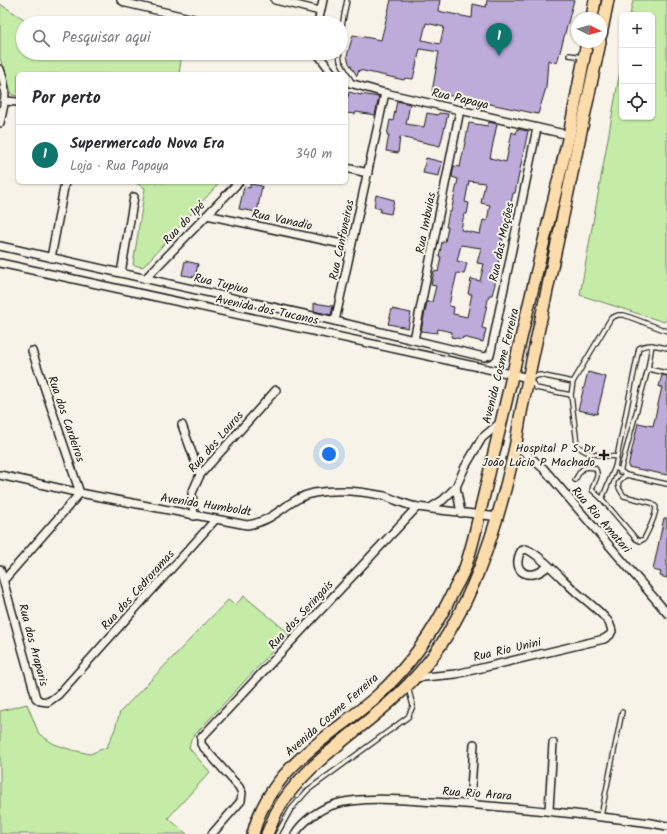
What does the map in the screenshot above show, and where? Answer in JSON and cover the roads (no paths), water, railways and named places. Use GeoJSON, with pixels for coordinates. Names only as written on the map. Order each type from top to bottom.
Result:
{"type":"FeatureCollection","features":[{"type":"Feature","properties":{"kind":"main road"},"geometry":{"type":"LineString","coordinates":[[593,12],[596,0]]}},
{"type":"Feature","properties":{"kind":"main road"},"geometry":{"type":"LineString","coordinates":[[606,12],[608,0]]}},
{"type":"Feature","properties":{"kind":"main road","name":"Avenida Cosme Ferreira"},"geometry":{"type":"LineString","coordinates":[[253,834],[266,802],[284,773],[319,740],[376,696],[408,663],[429,636],[447,606],[464,569],[475,533],[569,135],[586,48]]}},
{"type":"Feature","properties":{"kind":"main road"},"geometry":{"type":"LineString","coordinates":[[268,834],[276,813],[297,784],[315,764],[391,700],[411,681],[442,644],[469,593],[497,517],[515,444],[599,48]]}},
{"type":"Feature","properties":{"kind":"street"},"geometry":{"type":"LineString","coordinates":[[121,0],[126,3],[181,16]]}},
{"type":"Feature","properties":{"kind":"street"},"geometry":{"type":"LineString","coordinates":[[275,0],[320,11]]}},
{"type":"Feature","properties":{"kind":"street"},"geometry":{"type":"LineString","coordinates":[[319,16],[323,0]]}},
{"type":"Feature","properties":{"kind":"street"},"geometry":{"type":"LineString","coordinates":[[322,60],[331,72]]}},
{"type":"Feature","properties":{"kind":"street"},"geometry":{"type":"LineString","coordinates":[[0,69],[5,86],[5,101],[0,123]]}},
{"type":"Feature","properties":{"kind":"street","name":"Rua Papaya"},"geometry":{"type":"LineString","coordinates":[[348,83],[384,93],[569,135]]}},
{"type":"Feature","properties":{"kind":"street","name":"Rua Canfoneiras"},"geometry":{"type":"LineString","coordinates":[[335,321],[384,93]]}},
{"type":"Feature","properties":{"kind":"street"},"geometry":{"type":"LineString","coordinates":[[5,101],[16,102]]}},
{"type":"Feature","properties":{"kind":"street","name":"Rua Imbuias"},"geometry":{"type":"LineString","coordinates":[[414,340],[460,110]]}},
{"type":"Feature","properties":{"kind":"street","name":"Rua das Moções"},"geometry":{"type":"LineString","coordinates":[[484,357],[490,355],[491,351],[537,128]]}},
{"type":"Feature","properties":{"kind":"street"},"geometry":{"type":"LineString","coordinates":[[348,168],[368,173]]}},
{"type":"Feature","properties":{"kind":"street"},"geometry":{"type":"LineString","coordinates":[[50,258],[65,184]]}},
{"type":"Feature","properties":{"kind":"street","name":"Rua do Ipé"},"geometry":{"type":"LineString","coordinates":[[145,279],[237,184]]}},
{"type":"Feature","properties":{"kind":"street"},"geometry":{"type":"LineString","coordinates":[[121,273],[134,197]]}},
{"type":"Feature","properties":{"kind":"street","name":"Rua Vanadio"},"geometry":{"type":"LineString","coordinates":[[207,215],[351,246]]}},
{"type":"Feature","properties":{"kind":"street","name":"Rua Tupiua"},"geometry":{"type":"LineString","coordinates":[[0,246],[335,321],[484,357]]}},
{"type":"Feature","properties":{"kind":"street","name":"Avenida dos Tucanos"},"geometry":{"type":"LineString","coordinates":[[0,263],[529,378]]}},
{"type":"Feature","properties":{"kind":"street","name":"Rua dos Cardeiros"},"geometry":{"type":"LineString","coordinates":[[32,351],[80,493]]}},
{"type":"Feature","properties":{"kind":"street","name":"Rua dos Louros"},"geometry":{"type":"LineString","coordinates":[[194,516],[192,493],[200,476],[276,390]]}},
{"type":"Feature","properties":{"kind":"street"},"geometry":{"type":"LineString","coordinates":[[430,508],[443,500],[456,487],[465,467],[482,438],[501,422]]}},
{"type":"Feature","properties":{"kind":"street"},"geometry":{"type":"LineString","coordinates":[[182,425],[200,476]]}},
{"type":"Feature","properties":{"kind":"street","name":"Rua Rio Amatari"},"geometry":{"type":"LineString","coordinates":[[515,444],[544,469],[667,613]]}},
{"type":"Feature","properties":{"kind":"street","name":"Avenida Humboldt"},"geometry":{"type":"LineString","coordinates":[[0,475],[80,493],[247,525],[257,524],[272,517],[299,498],[313,493],[333,490],[352,491],[384,496],[417,507],[497,517]]}},
{"type":"Feature","properties":{"kind":"street"},"geometry":{"type":"LineString","coordinates":[[456,487],[461,513]]}},
{"type":"Feature","properties":{"kind":"street"},"geometry":{"type":"LineString","coordinates":[[4,580],[80,493]]}},
{"type":"Feature","properties":{"kind":"street","name":"Rua dos Seringais"},"geometry":{"type":"LineString","coordinates":[[212,834],[241,801],[242,793],[239,787],[201,744],[201,738],[417,507]]}},
{"type":"Feature","properties":{"kind":"street","name":"Rua dos Cedroramas"},"geometry":{"type":"LineString","coordinates":[[76,674],[215,520]]}},
{"type":"Feature","properties":{"kind":"street","name":"Rua Rio Unini"},"geometry":{"type":"LineString","coordinates":[[411,681],[456,674],[604,639],[610,635],[612,631],[607,620],[548,566]]}},
{"type":"Feature","properties":{"kind":"street","name":"Rua dos Araparis"},"geometry":{"type":"LineString","coordinates":[[0,569],[36,698],[43,702],[52,700],[76,674]]}},
{"type":"Feature","properties":{"kind":"street"},"geometry":{"type":"LineString","coordinates":[[549,810],[553,743]]}},
{"type":"Feature","properties":{"kind":"street"},"geometry":{"type":"LineString","coordinates":[[470,804],[474,744]]}},
{"type":"Feature","properties":{"kind":"street","name":"Rua Rio Arara"},"geometry":{"type":"LineString","coordinates":[[295,834],[300,826],[313,815],[332,805],[353,801],[391,799],[549,810],[667,826]]}},
{"type":"Feature","properties":{"kind":"lane"},"geometry":{"type":"LineString","coordinates":[[344,16],[347,0]]}},
{"type":"Feature","properties":{"kind":"lane"},"geometry":{"type":"LineString","coordinates":[[569,56],[584,58]]}},
{"type":"Feature","properties":{"kind":"lane"},"geometry":{"type":"LineString","coordinates":[[340,60],[346,72]]}},
{"type":"Feature","properties":{"kind":"lane"},"geometry":{"type":"LineString","coordinates":[[348,75],[354,85]]}},
{"type":"Feature","properties":{"kind":"lane"},"geometry":{"type":"LineString","coordinates":[[617,457],[586,452],[580,449],[577,444],[570,396],[573,382],[611,318],[618,315],[624,315],[667,331]]}},
{"type":"Feature","properties":{"kind":"lane"},"geometry":{"type":"LineString","coordinates":[[602,499],[615,466],[639,348],[643,345],[652,345],[667,348]]}},
{"type":"Feature","properties":{"kind":"lane"},"geometry":{"type":"LineString","coordinates":[[620,472],[648,368],[652,345]]}},
{"type":"Feature","properties":{"kind":"lane"},"geometry":{"type":"LineString","coordinates":[[648,368],[667,373]]}},
{"type":"Feature","properties":{"kind":"lane"},"geometry":{"type":"LineString","coordinates":[[570,396],[536,388],[529,378],[540,375],[573,382]]}},
{"type":"Feature","properties":{"kind":"lane"},"geometry":{"type":"LineString","coordinates":[[575,480],[582,468],[588,466],[595,468],[598,472],[598,476],[592,490],[602,499],[636,539],[640,541],[644,539],[656,511],[656,507],[652,504],[624,496],[617,484],[619,480],[626,475]]}},
{"type":"Feature","properties":{"kind":"lane"},"geometry":{"type":"LineString","coordinates":[[615,466],[620,472],[626,475],[667,484]]}},
{"type":"Feature","properties":{"kind":"lane"},"geometry":{"type":"LineString","coordinates":[[277,834],[291,810],[308,790],[408,717],[413,706],[411,681]]}},
{"type":"Feature","properties":{"kind":"lane"},"geometry":{"type":"LineString","coordinates":[[601,816],[622,712]]}},
{"type":"Feature","properties":{"kind":"place","name":"Supermercado Nova Era"},"geometry":{"type":"Point","coordinates":[499,56]}},
{"type":"Feature","properties":{"kind":"place","name":"Hospital P S Dr João Lúcio P Machado"},"geometry":{"type":"Point","coordinates":[604,455]}}]}
